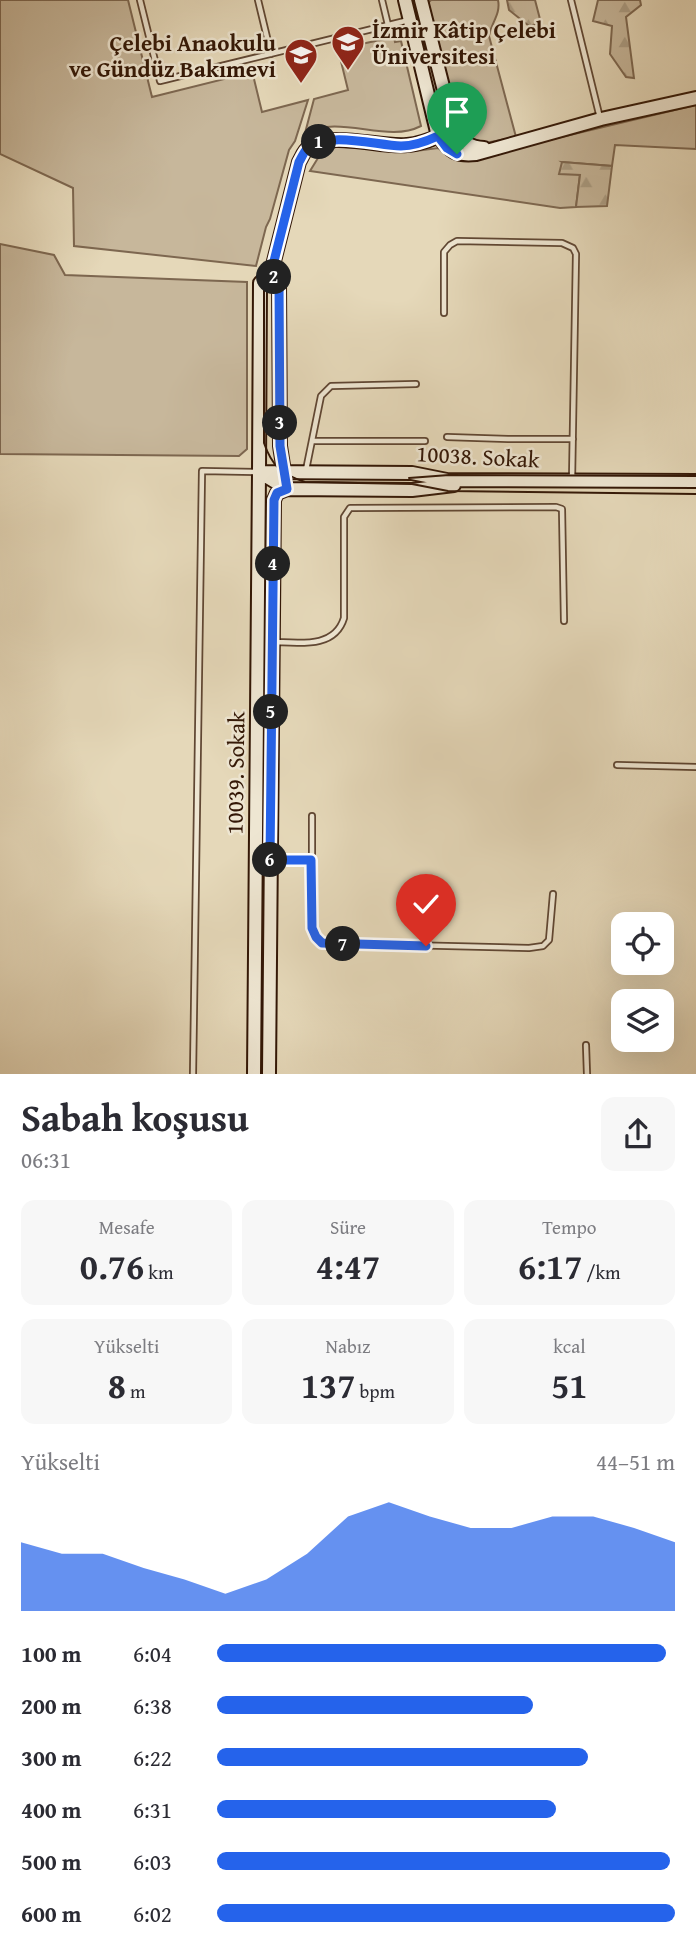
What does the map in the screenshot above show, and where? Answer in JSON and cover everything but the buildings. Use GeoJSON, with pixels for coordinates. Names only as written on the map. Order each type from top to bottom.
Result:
{"type":"FeatureCollection","features":[{"type":"Feature","properties":{"kind":"street"},"geometry":{"type":"LineString","coordinates":[[405,0],[438,136],[447,148],[457,154],[476,154],[601,119],[696,98]]}},
{"type":"Feature","properties":{"kind":"street"},"geometry":{"type":"LineString","coordinates":[[421,0],[454,130],[470,146],[494,148]]}},
{"type":"Feature","properties":{"kind":"street"},"geometry":{"type":"LineString","coordinates":[[438,136],[454,130]]}},
{"type":"Feature","properties":{"kind":"street","name":"10039. Sokak"},"geometry":{"type":"LineString","coordinates":[[254,1074],[260,283],[271,273],[299,162],[306,149],[320,142],[337,140],[403,146],[422,144],[438,136]]}},
{"type":"Feature","properties":{"kind":"street"},"geometry":{"type":"LineString","coordinates":[[271,273],[279,282],[280,446],[287,489]]}},
{"type":"Feature","properties":{"kind":"street"},"geometry":{"type":"LineString","coordinates":[[259,472],[287,489]]}},
{"type":"Feature","properties":{"kind":"street","name":"10038. Sokak"},"geometry":{"type":"LineString","coordinates":[[259,472],[412,474],[447,480],[696,481]]}},
{"type":"Feature","properties":{"kind":"street","name":"10038. Sokak"},"geometry":{"type":"LineString","coordinates":[[287,489],[412,491],[447,485],[696,489]]}},
{"type":"Feature","properties":{"kind":"street","name":"10039. Sokak"},"geometry":{"type":"LineString","coordinates":[[269,1074],[274,500],[277,493],[287,489]]}},
{"type":"Feature","properties":{"kind":"lane"},"geometry":{"type":"LineString","coordinates":[[140,0],[160,81],[410,20]]}},
{"type":"Feature","properties":{"kind":"lane"},"geometry":{"type":"LineString","coordinates":[[258,0],[271,54]]}},
{"type":"Feature","properties":{"kind":"lane"},"geometry":{"type":"LineString","coordinates":[[382,0],[388,25]]}},
{"type":"Feature","properties":{"kind":"lane"},"geometry":{"type":"LineString","coordinates":[[571,0],[601,119]]}},
{"type":"Feature","properties":{"kind":"lane"},"geometry":{"type":"LineString","coordinates":[[444,313],[444,252],[450,245],[457,242],[562,243],[573,248],[576,254],[572,480]]}},
{"type":"Feature","properties":{"kind":"lane"},"geometry":{"type":"LineString","coordinates":[[306,472],[316,413],[321,396],[331,386],[416,384]]}},
{"type":"Feature","properties":{"kind":"lane"},"geometry":{"type":"LineString","coordinates":[[447,437],[573,439]]}},
{"type":"Feature","properties":{"kind":"lane"},"geometry":{"type":"LineString","coordinates":[[313,441],[425,441]]}},
{"type":"Feature","properties":{"kind":"lane"},"geometry":{"type":"LineString","coordinates":[[194,1074],[202,471],[259,472]]}},
{"type":"Feature","properties":{"kind":"lane"},"geometry":{"type":"LineString","coordinates":[[272,642],[317,642],[335,635],[341,628],[344,618],[344,517],[350,508],[562,509],[564,621]]}},
{"type":"Feature","properties":{"kind":"lane"},"geometry":{"type":"LineString","coordinates":[[617,765],[696,767]]}},
{"type":"Feature","properties":{"kind":"lane"},"geometry":{"type":"LineString","coordinates":[[312,816],[312,928],[322,943],[529,948],[543,946],[549,940],[553,894]]}},
{"type":"Feature","properties":{"kind":"lane"},"geometry":{"type":"LineString","coordinates":[[270,860],[311,860]]}},
{"type":"Feature","properties":{"kind":"lane"},"geometry":{"type":"LineString","coordinates":[[586,1045],[587,1074]]}},
{"type":"Feature","properties":{"kind":"green space"},"geometry":{"type":"Polygon","coordinates":[[[0,0],[128,0],[152,97],[248,73],[254,79],[262,112],[308,100],[295,141],[289,150],[256,266],[74,246],[73,188],[0,154],[0,0]]]}},
{"type":"Feature","properties":{"kind":"green space"},"geometry":{"type":"Polygon","coordinates":[[[431,0],[498,0],[498,10],[489,36],[516,137],[480,144],[461,135],[427,4],[431,0]]]}},
{"type":"Feature","properties":{"kind":"green space"},"geometry":{"type":"Polygon","coordinates":[[[507,0],[535,0],[541,23],[529,26],[509,10],[507,0]]]}},
{"type":"Feature","properties":{"kind":"green space"},"geometry":{"type":"Polygon","coordinates":[[[598,0],[640,0],[641,5],[626,17],[634,78],[626,77],[610,54],[612,26],[593,21],[598,0]]]}},
{"type":"Feature","properties":{"kind":"green space"},"geometry":{"type":"Polygon","coordinates":[[[394,37],[395,42],[401,41],[421,126],[393,132],[334,126],[305,133],[314,99],[348,90],[338,49],[394,37]]]}},
{"type":"Feature","properties":{"kind":"green space"},"geometry":{"type":"Polygon","coordinates":[[[696,105],[696,149],[615,145],[612,166],[562,162],[580,174],[576,207],[560,208],[310,171],[318,158],[319,149],[331,146],[408,152],[438,148],[455,158],[469,159],[696,105]]]}},
{"type":"Feature","properties":{"kind":"green space"},"geometry":{"type":"Polygon","coordinates":[[[562,162],[612,166],[607,206],[576,207],[580,175],[559,174],[562,162]]]}},
{"type":"Feature","properties":{"kind":"green space"},"geometry":{"type":"Polygon","coordinates":[[[0,244],[54,255],[65,275],[247,282],[247,449],[239,456],[0,454],[0,244]]]}},
{"type":"Feature","properties":{"kind":"tram line"},"geometry":{"type":"LineString","coordinates":[[264,285],[264,443],[270,458],[290,476],[305,482],[412,484],[448,491],[696,494]]}},
{"type":"Feature","properties":{"kind":"tram line"},"geometry":{"type":"LineString","coordinates":[[277,286],[276,445],[284,464]]}},
{"type":"Feature","properties":{"kind":"tram line"},"geometry":{"type":"LineString","coordinates":[[409,478],[449,475],[696,476]]}},
{"type":"Feature","properties":{"kind":"place","name":"İzmir Kâtip Çelebi Üniversitesi"},"geometry":{"type":"Point","coordinates":[348,72]}},
{"type":"Feature","properties":{"kind":"place","name":"Çelebi Anaokulu ve Gündüz Bakımevi"},"geometry":{"type":"Point","coordinates":[301,85]}},
{"type":"Feature","properties":{"kind":"route"},"geometry":{"type":"LineString","coordinates":[[426,946],[322,943],[312,928],[311,860],[270,860],[274,500],[277,493],[287,489],[280,446],[279,282],[271,273],[299,162],[306,149],[320,142],[337,140],[403,146],[422,144],[438,136],[447,148],[457,154]]}}]}
